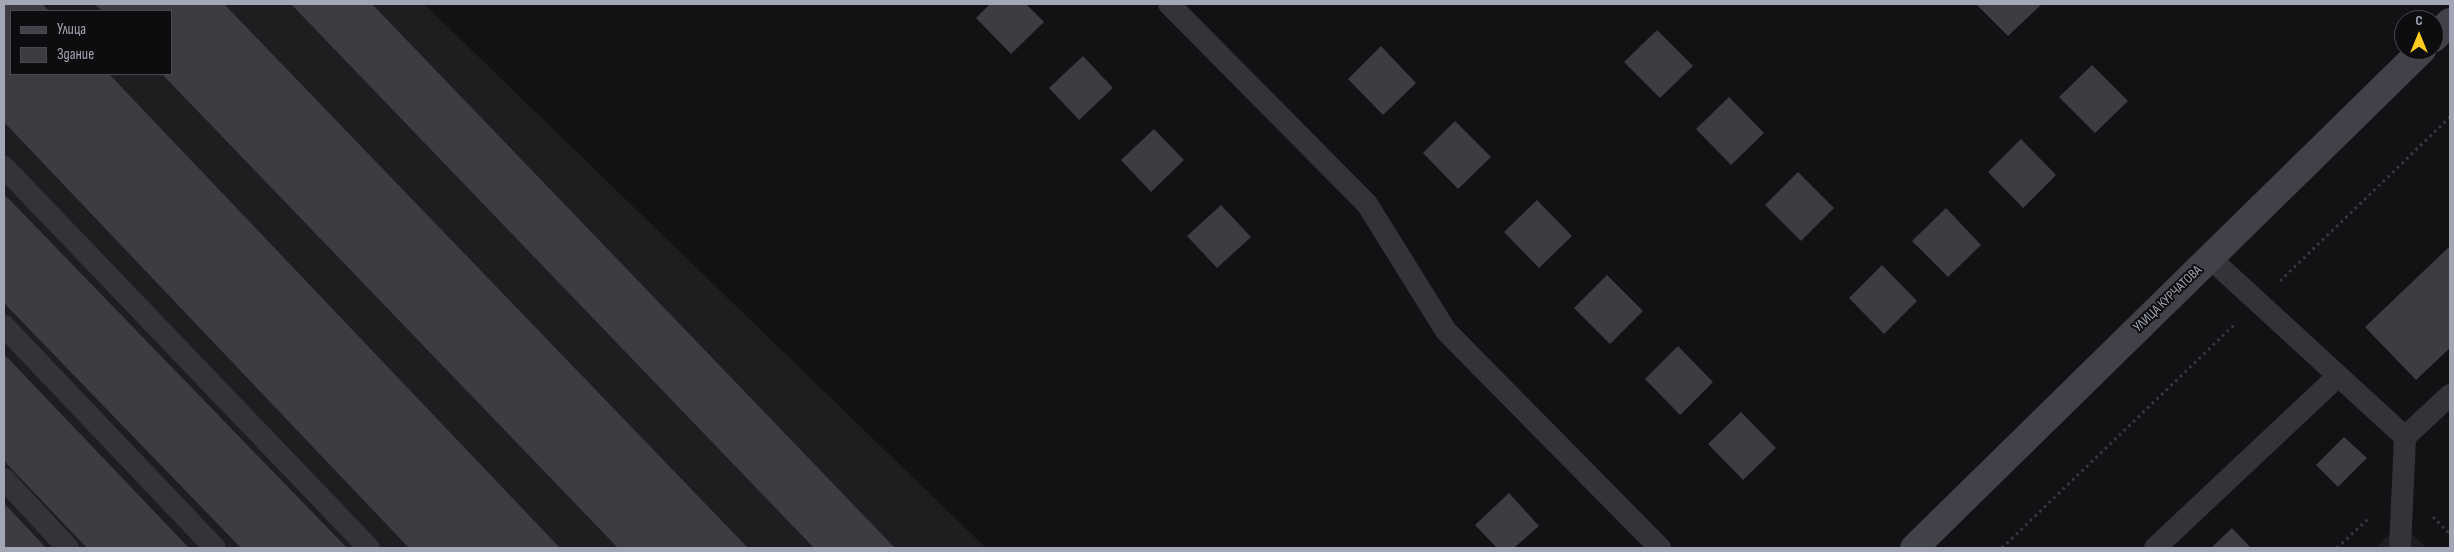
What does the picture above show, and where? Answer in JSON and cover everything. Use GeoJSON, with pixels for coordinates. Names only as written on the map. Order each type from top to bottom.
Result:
{"type":"FeatureCollection","features":[{"type":"Feature","properties":{"kind":"street","name":"УЛИЦА КУРЧАТОВА"},"geometry":{"type":"LineString","coordinates":[[1914,548],[2412,60]]}},
{"type":"Feature","properties":{"kind":"lane"},"geometry":{"type":"LineString","coordinates":[[1169,4],[1367,204],[1446,331],[1660,548]]}},
{"type":"Feature","properties":{"kind":"lane"},"geometry":{"type":"LineString","coordinates":[[4,167],[369,548]]}},
{"type":"Feature","properties":{"kind":"lane"},"geometry":{"type":"LineString","coordinates":[[2210,258],[2405,437]]}},
{"type":"Feature","properties":{"kind":"lane"},"geometry":{"type":"LineString","coordinates":[[4,326],[215,548]]}},
{"type":"Feature","properties":{"kind":"lane"},"geometry":{"type":"LineString","coordinates":[[2155,548],[2338,376]]}},
{"type":"Feature","properties":{"kind":"lane"},"geometry":{"type":"LineString","coordinates":[[2400,548],[2405,437],[2450,395]]}},
{"type":"Feature","properties":{"kind":"lane"},"geometry":{"type":"LineString","coordinates":[[4,479],[68,548]]}},
{"type":"Feature","properties":{"kind":"path"},"geometry":{"type":"LineString","coordinates":[[2002,548],[2450,117]]}},
{"type":"Feature","properties":{"kind":"shaded area"},"geometry":{"type":"Polygon","coordinates":[[[4,4],[424,4],[986,548],[4,548],[4,4]]]}},
{"type":"Feature","properties":{"kind":"shaded area"},"geometry":{"type":"Polygon","coordinates":[[[2401,523],[2426,548],[2375,548],[2401,523]]]}},
{"type":"Feature","properties":{"kind":"building"},"geometry":{"type":"Polygon","coordinates":[[[4,4],[42,4],[48,10],[10,10],[10,75],[110,75],[560,548],[409,548],[4,122],[4,4]]]}},
{"type":"Feature","properties":{"kind":"building"},"geometry":{"type":"Polygon","coordinates":[[[95,4],[224,4],[748,548],[618,548],[163,75],[172,75],[172,10],[101,10],[95,4]]]}},
{"type":"Feature","properties":{"kind":"building"},"geometry":{"type":"Polygon","coordinates":[[[291,4],[372,4],[895,548],[814,548],[291,4]]]}},
{"type":"Feature","properties":{"kind":"building"},"geometry":{"type":"Polygon","coordinates":[[[990,4],[1026,4],[1044,22],[1011,54],[976,18],[990,4]]]}},
{"type":"Feature","properties":{"kind":"building"},"geometry":{"type":"Polygon","coordinates":[[[1976,4],[2042,4],[2008,36],[1976,4]]]}},
{"type":"Feature","properties":{"kind":"building"},"geometry":{"type":"Polygon","coordinates":[[[1657,30],[1693,66],[1660,98],[1624,62],[1657,30]]]}},
{"type":"Feature","properties":{"kind":"building"},"geometry":{"type":"Polygon","coordinates":[[[1381,46],[1416,83],[1383,115],[1348,79],[1381,46]]]}},
{"type":"Feature","properties":{"kind":"building"},"geometry":{"type":"Polygon","coordinates":[[[1083,56],[1113,88],[1079,120],[1049,88],[1083,56]]]}},
{"type":"Feature","properties":{"kind":"building"},"geometry":{"type":"Polygon","coordinates":[[[2092,65],[2128,101],[2095,133],[2059,97],[2092,65]]]}},
{"type":"Feature","properties":{"kind":"building"},"geometry":{"type":"Polygon","coordinates":[[[1729,97],[1764,133],[1731,165],[1696,129],[1729,97]]]}},
{"type":"Feature","properties":{"kind":"building"},"geometry":{"type":"Polygon","coordinates":[[[1455,121],[1491,157],[1458,189],[1423,153],[1455,121]]]}},
{"type":"Feature","properties":{"kind":"building"},"geometry":{"type":"Polygon","coordinates":[[[1154,129],[1184,160],[1151,192],[1121,160],[1154,129]]]}},
{"type":"Feature","properties":{"kind":"building"},"geometry":{"type":"Polygon","coordinates":[[[2021,139],[2056,175],[2023,208],[1988,172],[2021,139]]]}},
{"type":"Feature","properties":{"kind":"building"},"geometry":{"type":"Polygon","coordinates":[[[1798,172],[1834,208],[1801,241],[1765,205],[1798,172]]]}},
{"type":"Feature","properties":{"kind":"building"},"geometry":{"type":"Polygon","coordinates":[[[4,194],[347,548],[241,548],[4,303],[4,194]]]}},
{"type":"Feature","properties":{"kind":"building"},"geometry":{"type":"Polygon","coordinates":[[[1537,200],[1572,236],[1539,268],[1504,232],[1537,200]]]}},
{"type":"Feature","properties":{"kind":"building"},"geometry":{"type":"Polygon","coordinates":[[[1221,205],[1251,237],[1217,268],[1187,236],[1221,205]]]}},
{"type":"Feature","properties":{"kind":"building"},"geometry":{"type":"Polygon","coordinates":[[[1946,208],[1981,245],[1948,277],[1912,241],[1946,208]]]}},
{"type":"Feature","properties":{"kind":"building"},"geometry":{"type":"Polygon","coordinates":[[[2450,246],[2450,348],[2416,380],[2365,327],[2450,246]]]}},
{"type":"Feature","properties":{"kind":"building"},"geometry":{"type":"Polygon","coordinates":[[[1882,265],[1917,301],[1884,334],[1849,298],[1882,265]]]}},
{"type":"Feature","properties":{"kind":"building"},"geometry":{"type":"Polygon","coordinates":[[[1607,275],[1643,311],[1610,344],[1574,308],[1607,275]]]}},
{"type":"Feature","properties":{"kind":"building"},"geometry":{"type":"Polygon","coordinates":[[[1678,346],[1713,382],[1680,415],[1645,379],[1678,346]]]}},
{"type":"Feature","properties":{"kind":"building"},"geometry":{"type":"Polygon","coordinates":[[[4,354],[189,548],[87,548],[4,461],[4,354]]]}},
{"type":"Feature","properties":{"kind":"building"},"geometry":{"type":"Polygon","coordinates":[[[1741,412],[1776,448],[1743,480],[1708,444],[1741,412]]]}},
{"type":"Feature","properties":{"kind":"building"},"geometry":{"type":"Polygon","coordinates":[[[2344,437],[2367,458],[2338,487],[2316,465],[2344,437]]]}},
{"type":"Feature","properties":{"kind":"building"},"geometry":{"type":"Polygon","coordinates":[[[1509,493],[1539,526],[1514,548],[1497,548],[1475,525],[1509,493]]]}},
{"type":"Feature","properties":{"kind":"building"},"geometry":{"type":"Polygon","coordinates":[[[4,503],[46,548],[4,548],[4,503]]]}},
{"type":"Feature","properties":{"kind":"building"},"geometry":{"type":"Polygon","coordinates":[[[2232,528],[2251,548],[2211,548],[2232,528]]]}}]}
